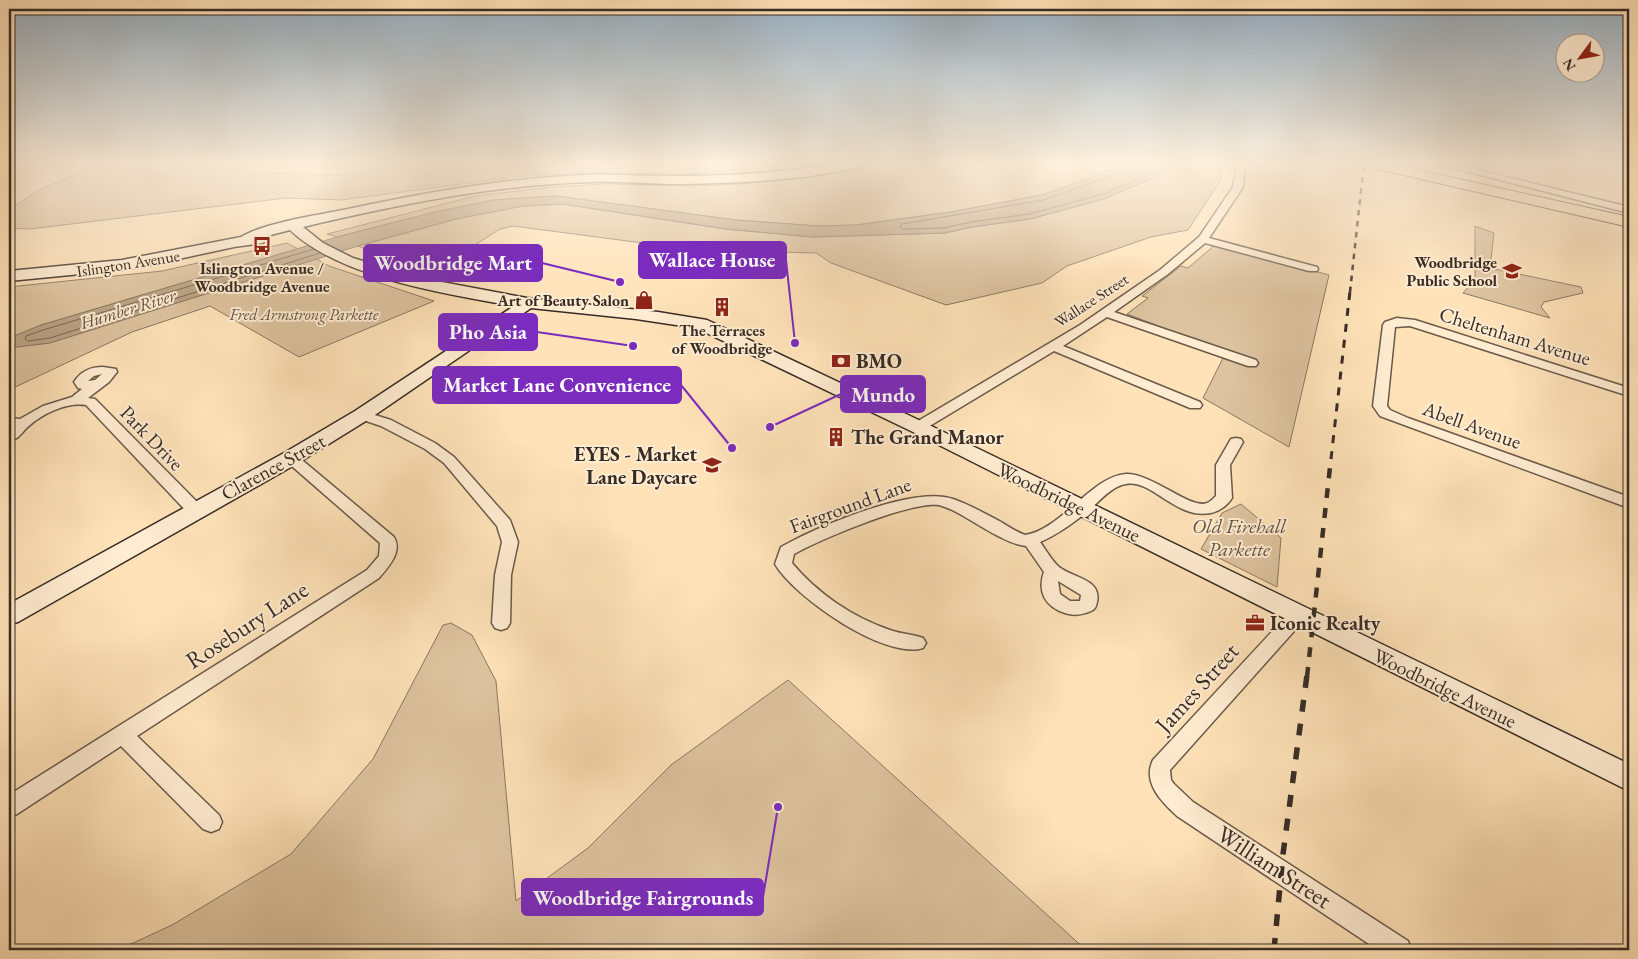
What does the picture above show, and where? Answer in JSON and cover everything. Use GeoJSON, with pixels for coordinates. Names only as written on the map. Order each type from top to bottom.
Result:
{"type":"FeatureCollection","features":[{"type":"Feature","properties":{"kind":"main road"},"geometry":{"type":"LineString","coordinates":[[1566,208],[1629,222]]}},
{"type":"Feature","properties":{"kind":"street","name":"Islington Avenue"},"geometry":{"type":"LineString","coordinates":[[9,276],[106,268],[189,254],[245,241],[299,232],[369,213],[379,208]]}},
{"type":"Feature","properties":{"kind":"street","name":"Wallace Street"},"geometry":{"type":"LineString","coordinates":[[918,427],[1105,313],[1164,272],[1203,239],[1224,208]]}},
{"type":"Feature","properties":{"kind":"street","name":"Woodbridge Avenue"},"geometry":{"type":"LineString","coordinates":[[299,232],[346,259],[405,278],[527,303],[675,318],[701,324],[918,427],[1629,778]]}},
{"type":"Feature","properties":{"kind":"street"},"geometry":{"type":"LineString","coordinates":[[1203,239],[1313,269]]}},
{"type":"Feature","properties":{"kind":"street","name":"Clarence Street"},"geometry":{"type":"LineString","coordinates":[[9,615],[291,458],[362,415],[517,312],[527,303]]}},
{"type":"Feature","properties":{"kind":"street"},"geometry":{"type":"LineString","coordinates":[[1105,313],[1252,363]]}},
{"type":"Feature","properties":{"kind":"street","name":"Cheltenham Avenue"},"geometry":{"type":"LineString","coordinates":[[1389,325],[1397,322],[1411,324],[1629,392]]}},
{"type":"Feature","properties":{"kind":"street","name":"Abell Avenue"},"geometry":{"type":"LineString","coordinates":[[1389,325],[1380,406],[1385,413],[1629,503]]}},
{"type":"Feature","properties":{"kind":"street"},"geometry":{"type":"LineString","coordinates":[[1052,346],[1195,404]]}},
{"type":"Feature","properties":{"kind":"street"},"geometry":{"type":"LineString","coordinates":[[9,437],[16,434],[24,422],[40,413],[77,400],[96,384]]}},
{"type":"Feature","properties":{"kind":"street","name":"Park Drive"},"geometry":{"type":"LineString","coordinates":[[77,400],[90,402],[195,510]]}},
{"type":"Feature","properties":{"kind":"street"},"geometry":{"type":"LineString","coordinates":[[362,415],[386,423],[430,446],[449,460],[504,524],[510,542],[503,575],[501,623]]}},
{"type":"Feature","properties":{"kind":"street"},"geometry":{"type":"LineString","coordinates":[[9,422],[24,422]]}},
{"type":"Feature","properties":{"kind":"street"},"geometry":{"type":"LineString","coordinates":[[1052,571],[1030,540],[1040,536],[1081,509],[1112,484],[1126,479],[1144,482],[1191,508],[1205,509],[1217,506],[1224,498],[1223,465],[1236,442]]}},
{"type":"Feature","properties":{"kind":"street","name":"Rosebury Lane"},"geometry":{"type":"LineString","coordinates":[[9,807],[373,574],[387,557],[388,541],[291,458]]}},
{"type":"Feature","properties":{"kind":"street","name":"Fairground Lane"},"geometry":{"type":"LineString","coordinates":[[917,644],[882,635],[834,609],[795,579],[783,564],[787,551],[822,535],[898,506],[927,500],[949,503],[1018,539],[1030,540]]}},
{"type":"Feature","properties":{"kind":"street","name":"James Street"},"geometry":{"type":"LineString","coordinates":[[1158,775],[1160,767],[1298,616]]}},
{"type":"Feature","properties":{"kind":"street"},"geometry":{"type":"LineString","coordinates":[[124,735],[136,750],[211,822]]}},
{"type":"Feature","properties":{"kind":"street","name":"William Street"},"geometry":{"type":"LineString","coordinates":[[1158,775],[1163,788],[1185,809],[1400,950]]}},
{"type":"Feature","properties":{"kind":"green space"},"geometry":{"type":"Polygon","coordinates":[[[9,208],[205,208],[30,229],[9,228],[9,208]]]}},
{"type":"Feature","properties":{"kind":"green space"},"geometry":{"type":"Polygon","coordinates":[[[429,208],[456,208],[337,237],[327,234],[429,208]]]}},
{"type":"Feature","properties":{"kind":"green space"},"geometry":{"type":"Polygon","coordinates":[[[514,208],[587,208],[725,229],[813,237],[945,233],[972,227],[1030,219],[1072,208],[1203,208],[1188,230],[1151,237],[1067,266],[1042,283],[946,305],[831,263],[816,253],[696,250],[513,226],[500,229],[457,256],[420,251],[397,259],[358,246],[456,219],[514,208]]]}},
{"type":"Feature","properties":{"kind":"green space"},"geometry":{"type":"Polygon","coordinates":[[[644,208],[974,208],[856,225],[818,226],[736,220],[644,208]]]}},
{"type":"Feature","properties":{"kind":"green space"},"geometry":{"type":"Polygon","coordinates":[[[1475,226],[1494,233],[1490,268],[1581,287],[1583,293],[1544,302],[1541,307],[1550,318],[1463,293],[1475,279],[1475,226]]]}},
{"type":"Feature","properties":{"kind":"green space","name":"Fred Armstrong Parkette"},"geometry":{"type":"Polygon","coordinates":[[[287,243],[329,266],[434,301],[299,357],[210,306],[132,332],[9,390],[9,287],[162,271],[287,243]]]}},
{"type":"Feature","properties":{"kind":"green space"},"geometry":{"type":"Polygon","coordinates":[[[1216,244],[1329,275],[1289,447],[1203,398],[1226,352],[1127,314],[1148,298],[1142,296],[1181,266],[1188,268],[1216,244]]]}},
{"type":"Feature","properties":{"kind":"green space","name":"Old Firehall Parkette"},"geometry":{"type":"Polygon","coordinates":[[[1241,504],[1281,538],[1277,587],[1201,549],[1222,513],[1241,504]]]}},
{"type":"Feature","properties":{"kind":"green space"},"geometry":{"type":"Polygon","coordinates":[[[451,623],[472,635],[496,681],[516,901],[588,848],[671,765],[788,680],[1086,950],[118,950],[172,925],[291,854],[373,759],[443,625],[451,623]]]}},
{"type":"Feature","properties":{"kind":"water","name":"Humber River"},"geometry":{"type":"Polygon","coordinates":[[[456,208],[514,208],[456,219],[358,246],[50,343],[9,348],[9,338],[41,325],[337,237],[456,208]]]}},
{"type":"Feature","properties":{"kind":"water"},"geometry":{"type":"Polygon","coordinates":[[[587,208],[644,208],[736,220],[818,226],[856,225],[974,208],[1072,208],[1030,219],[972,227],[945,233],[813,237],[726,229],[587,208]]]}},
{"type":"Feature","properties":{"kind":"railway"},"geometry":{"type":"LineString","coordinates":[[1350,292],[1359,208]]}},
{"type":"Feature","properties":{"kind":"railway"},"geometry":{"type":"LineString","coordinates":[[1331,459],[1350,291]]}},
{"type":"Feature","properties":{"kind":"railway"},"geometry":{"type":"LineString","coordinates":[[1307,677],[1331,458]]}},
{"type":"Feature","properties":{"kind":"railway"},"geometry":{"type":"LineString","coordinates":[[1274,950],[1283,854],[1307,675]]}},
{"type":"Feature","properties":{"kind":"place","name":"Islington Avenue / Woodbridge Avenue"},"geometry":{"type":"Point","coordinates":[262,246]}},
{"type":"Feature","properties":{"kind":"place","name":"Woodbridge Public School"},"geometry":{"type":"Point","coordinates":[1512,271]}},
{"type":"Feature","properties":{"kind":"place","name":"Woodbridge Mart"},"geometry":{"type":"Point","coordinates":[620,282]}},
{"type":"Feature","properties":{"kind":"place","name":"Art of Beauty Salon"},"geometry":{"type":"Point","coordinates":[644,300]}},
{"type":"Feature","properties":{"kind":"place","name":"The Terraces of Woodbridge"},"geometry":{"type":"Point","coordinates":[722,307]}},
{"type":"Feature","properties":{"kind":"place","name":"Wallace House"},"geometry":{"type":"Point","coordinates":[795,343]}},
{"type":"Feature","properties":{"kind":"place","name":"Pho Asia"},"geometry":{"type":"Point","coordinates":[633,346]}},
{"type":"Feature","properties":{"kind":"place","name":"BMO"},"geometry":{"type":"Point","coordinates":[841,361]}},
{"type":"Feature","properties":{"kind":"place","name":"Mundo"},"geometry":{"type":"Point","coordinates":[770,427]}},
{"type":"Feature","properties":{"kind":"place","name":"The Grand Manor"},"geometry":{"type":"Point","coordinates":[836,437]}},
{"type":"Feature","properties":{"kind":"place","name":"Market Lane Convenience"},"geometry":{"type":"Point","coordinates":[732,448]}},
{"type":"Feature","properties":{"kind":"place","name":"EYES - Market Lane Daycare"},"geometry":{"type":"Point","coordinates":[712,465]}},
{"type":"Feature","properties":{"kind":"place","name":"Iconic Realty"},"geometry":{"type":"Point","coordinates":[1255,623]}},
{"type":"Feature","properties":{"kind":"place","name":"Woodbridge Fairgrounds"},"geometry":{"type":"Point","coordinates":[778,807]}}]}
